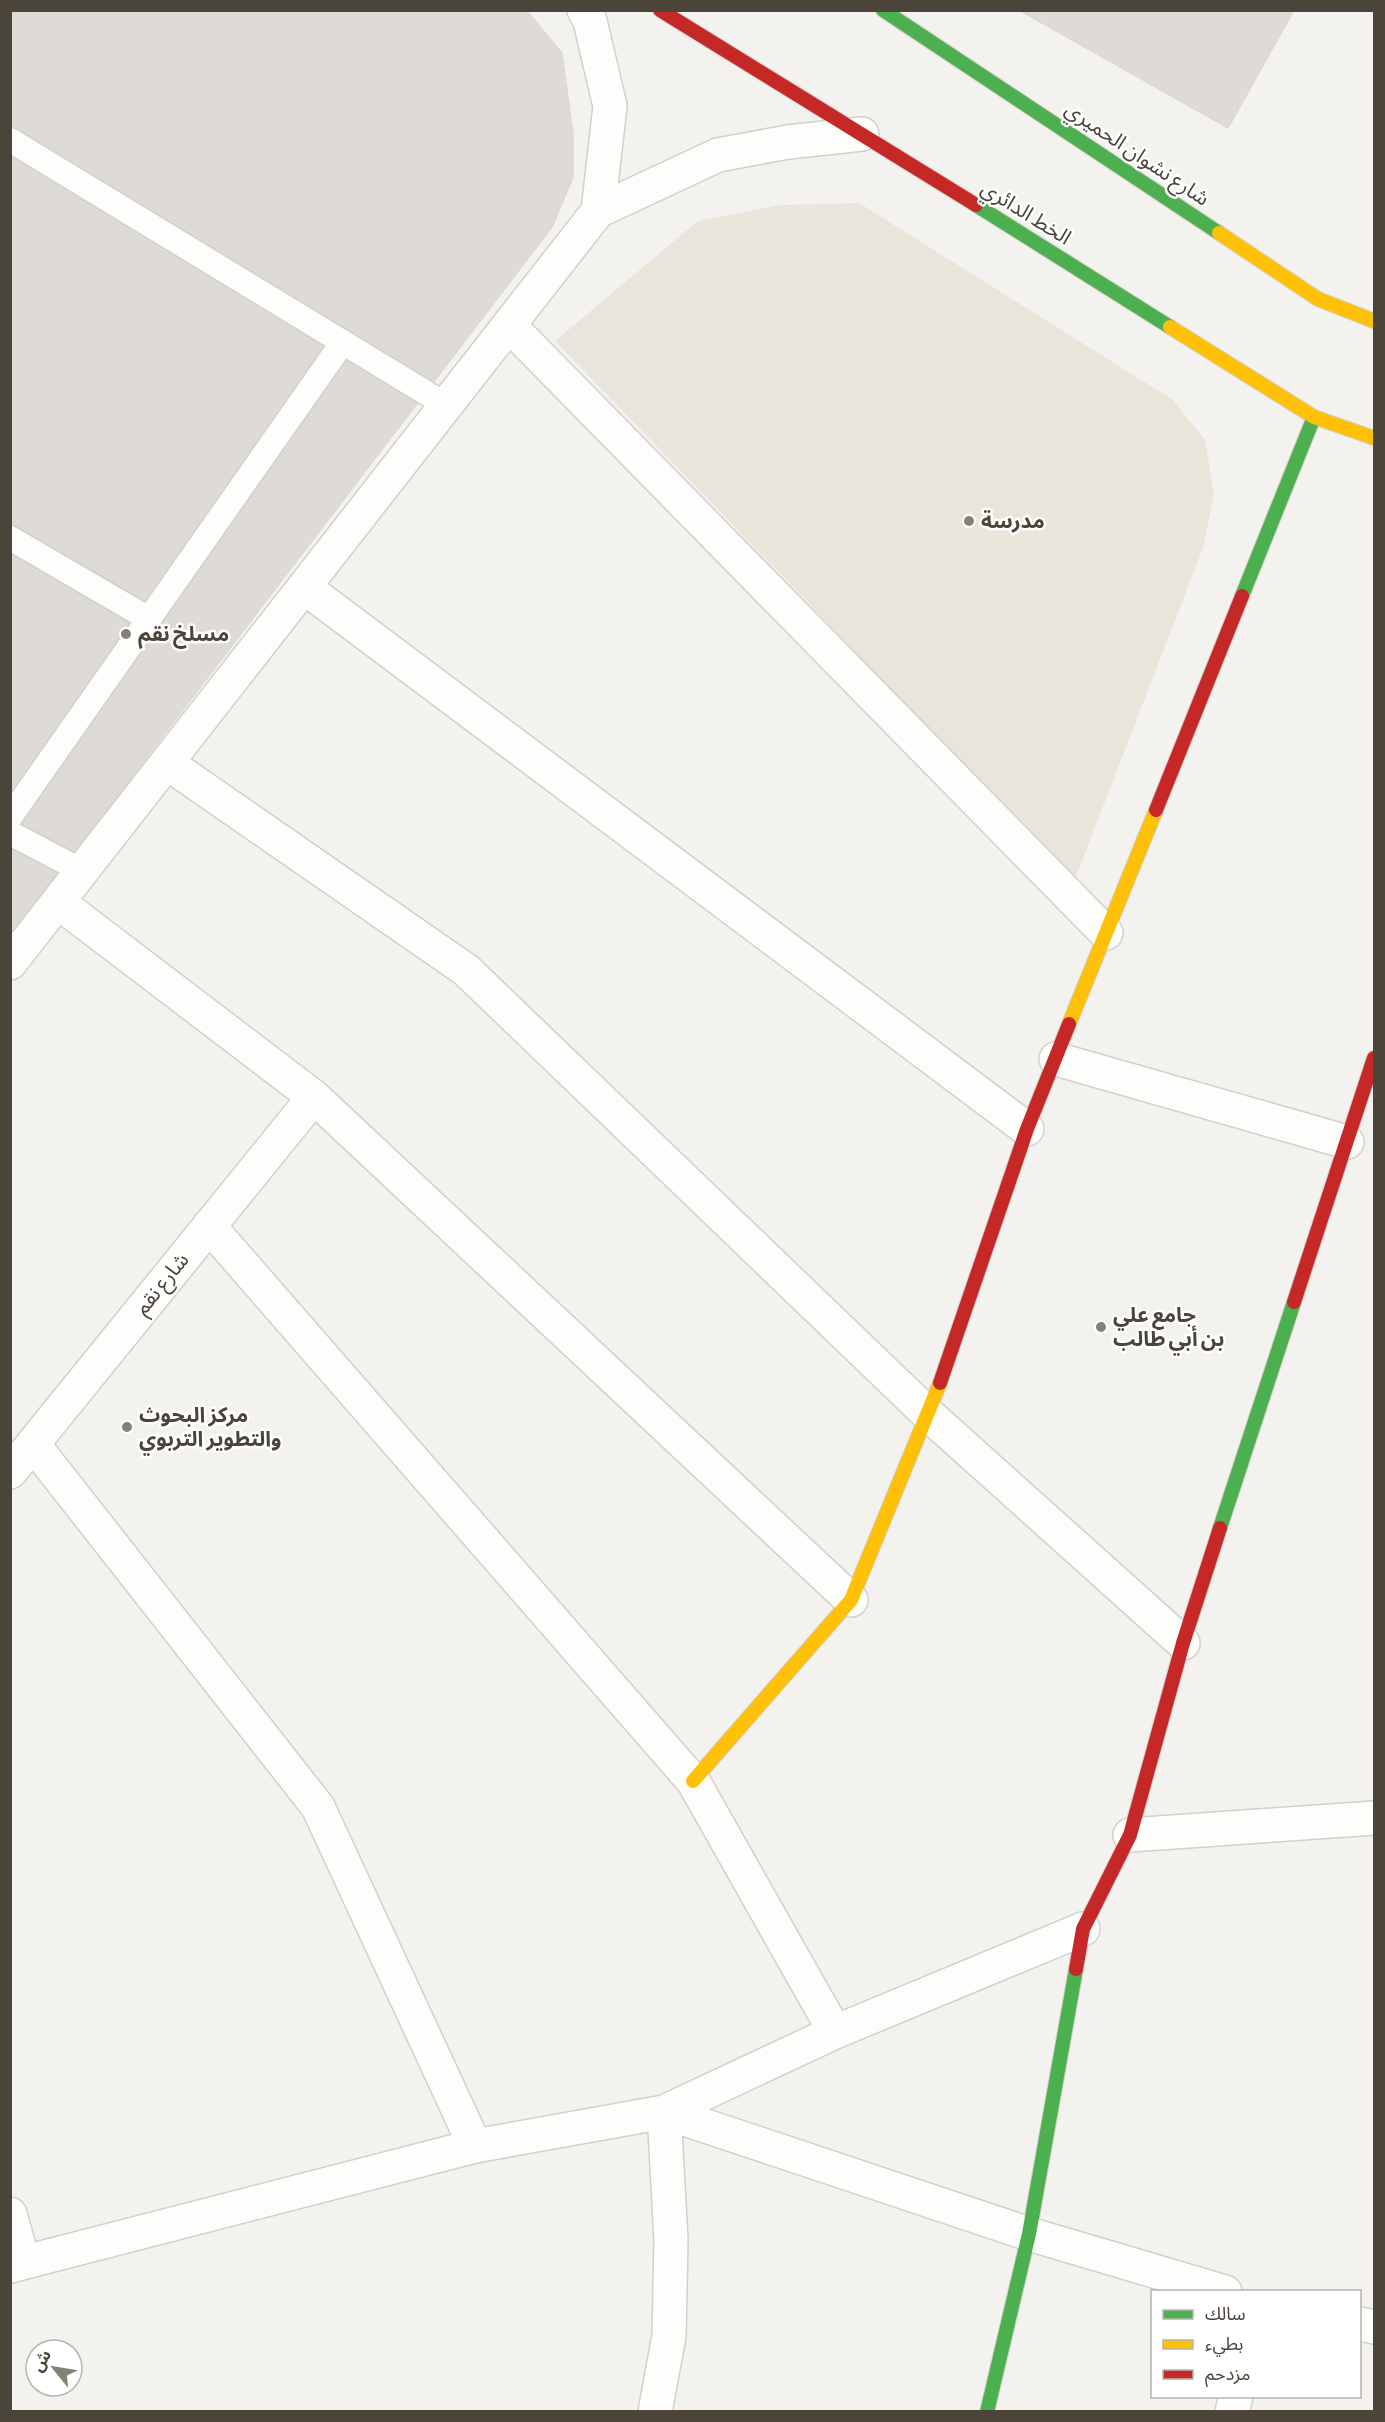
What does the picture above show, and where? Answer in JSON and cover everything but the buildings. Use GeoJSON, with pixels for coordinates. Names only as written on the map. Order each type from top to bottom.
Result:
{"type":"FeatureCollection","features":[{"type":"Feature","properties":{"kind":"street"},"geometry":{"type":"LineString","coordinates":[[584,10],[590,21],[610,106],[598,211]]}},
{"type":"Feature","properties":{"kind":"street","name":"الخط الدائري"},"geometry":{"type":"LineString","coordinates":[[660,10],[1314,417],[1374,438]]}},
{"type":"Feature","properties":{"kind":"street","name":"شارع نشوان الحميري"},"geometry":{"type":"LineString","coordinates":[[883,10],[1317,299],[1374,321]]}},
{"type":"Feature","properties":{"kind":"street"},"geometry":{"type":"LineString","coordinates":[[10,963],[598,211],[718,155],[788,142],[862,134]]}},
{"type":"Feature","properties":{"kind":"street"},"geometry":{"type":"LineString","coordinates":[[509,326],[1106,933]]}},
{"type":"Feature","properties":{"kind":"street"},"geometry":{"type":"LineString","coordinates":[[693,1781],[850,1600],[929,1415],[1028,1129],[1314,417]]}},
{"type":"Feature","properties":{"kind":"street"},"geometry":{"type":"LineString","coordinates":[[304,587],[1028,1129]]}},
{"type":"Feature","properties":{"kind":"street"},"geometry":{"type":"LineString","coordinates":[[167,763],[466,970],[929,1415],[1183,1643]]}},
{"type":"Feature","properties":{"kind":"street"},"geometry":{"type":"LineString","coordinates":[[58,902],[314,1097],[850,1600]]}},
{"type":"Feature","properties":{"kind":"street"},"geometry":{"type":"LineString","coordinates":[[987,2412],[1029,2234],[1083,1929],[1130,1835],[1183,1643],[1374,1058]]}},
{"type":"Feature","properties":{"kind":"street"},"geometry":{"type":"LineString","coordinates":[[1056,1059],[1347,1142]]}},
{"type":"Feature","properties":{"kind":"street","name":"شارع نقم"},"geometry":{"type":"LineString","coordinates":[[10,1472],[314,1097]]}},
{"type":"Feature","properties":{"kind":"street"},"geometry":{"type":"LineString","coordinates":[[209,1226],[693,1781],[835,2032]]}},
{"type":"Feature","properties":{"kind":"street"},"geometry":{"type":"LineString","coordinates":[[33,1444],[318,1807],[475,2146]]}},
{"type":"Feature","properties":{"kind":"street"},"geometry":{"type":"LineString","coordinates":[[1130,1835],[1374,1818]]}},
{"type":"Feature","properties":{"kind":"street"},"geometry":{"type":"LineString","coordinates":[[10,2214],[17,2264],[475,2146],[664,2112],[835,2032],[1083,1929]]}},
{"type":"Feature","properties":{"kind":"street"},"geometry":{"type":"LineString","coordinates":[[664,2112],[1029,2234],[1218,2290]]}},
{"type":"Feature","properties":{"kind":"street"},"geometry":{"type":"LineString","coordinates":[[655,2412],[669,2336],[671,2240],[664,2112]]}},
{"type":"Feature","properties":{"kind":"lane"},"geometry":{"type":"LineString","coordinates":[[10,140],[446,405]]}},
{"type":"Feature","properties":{"kind":"lane"},"geometry":{"type":"LineString","coordinates":[[10,817],[343,342]]}},
{"type":"Feature","properties":{"kind":"lane"},"geometry":{"type":"LineString","coordinates":[[10,538],[149,619]]}},
{"type":"Feature","properties":{"kind":"lane"},"geometry":{"type":"LineString","coordinates":[[10,833],[82,871]]}},
{"type":"Feature","properties":{"kind":"shaded area","name":"مدرسة"},"geometry":{"type":"Polygon","coordinates":[[[859,203],[1173,400],[1205,440],[1214,494],[1203,548],[1075,879],[555,341],[698,221],[781,205],[859,203]]]}},
{"type":"Feature","properties":{"kind":"traffic: fast"},"geometry":{"type":"LineString","coordinates":[[883,10],[1219,233]]}},
{"type":"Feature","properties":{"kind":"traffic: fast"},"geometry":{"type":"LineString","coordinates":[[976,205],[1170,327]]}},
{"type":"Feature","properties":{"kind":"traffic: fast"},"geometry":{"type":"LineString","coordinates":[[1242,596],[1314,417]]}},
{"type":"Feature","properties":{"kind":"traffic: fast"},"geometry":{"type":"LineString","coordinates":[[1220,1528],[1294,1302]]}},
{"type":"Feature","properties":{"kind":"traffic: fast"},"geometry":{"type":"LineString","coordinates":[[987,2412],[1029,2234],[1076,1969]]}},
{"type":"Feature","properties":{"kind":"traffic: slow"},"geometry":{"type":"LineString","coordinates":[[1219,233],[1318,299],[1374,321]]}},
{"type":"Feature","properties":{"kind":"traffic: slow"},"geometry":{"type":"LineString","coordinates":[[1170,327],[1314,417],[1374,438]]}},
{"type":"Feature","properties":{"kind":"traffic: slow"},"geometry":{"type":"LineString","coordinates":[[1069,1024],[1156,810]]}},
{"type":"Feature","properties":{"kind":"traffic: slow"},"geometry":{"type":"LineString","coordinates":[[693,1781],[851,1600],[940,1383]]}},
{"type":"Feature","properties":{"kind":"traffic: jam"},"geometry":{"type":"LineString","coordinates":[[660,10],[976,205]]}},
{"type":"Feature","properties":{"kind":"traffic: jam"},"geometry":{"type":"LineString","coordinates":[[1156,810],[1242,596]]}},
{"type":"Feature","properties":{"kind":"traffic: jam"},"geometry":{"type":"LineString","coordinates":[[940,1383],[1027,1129],[1069,1024]]}},
{"type":"Feature","properties":{"kind":"traffic: jam"},"geometry":{"type":"LineString","coordinates":[[1294,1302],[1374,1058]]}},
{"type":"Feature","properties":{"kind":"traffic: jam"},"geometry":{"type":"LineString","coordinates":[[1076,1969],[1083,1929],[1130,1835],[1183,1643],[1220,1528]]}},
{"type":"Feature","properties":{"kind":"place","name":"مدرسة"},"geometry":{"type":"Point","coordinates":[969,521]}},
{"type":"Feature","properties":{"kind":"place","name":"مسلخ نقم"},"geometry":{"type":"Point","coordinates":[126,634]}},
{"type":"Feature","properties":{"kind":"place","name":"جامع علي بن أبي طالب"},"geometry":{"type":"Point","coordinates":[1101,1327]}},
{"type":"Feature","properties":{"kind":"place","name":"مركز البحوث والتطوير التربوي"},"geometry":{"type":"Point","coordinates":[127,1427]}}]}
